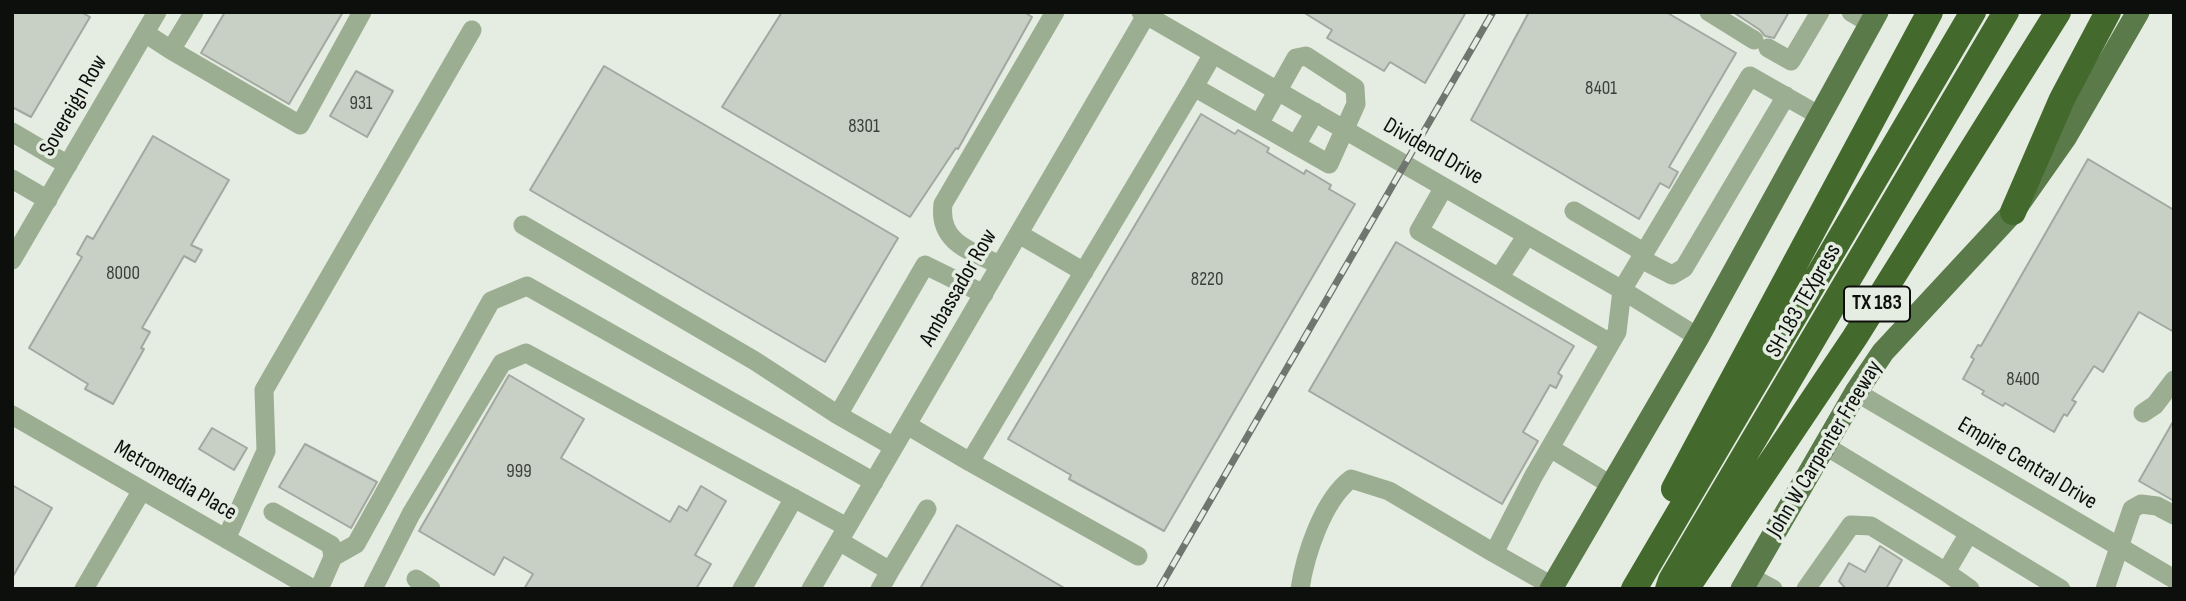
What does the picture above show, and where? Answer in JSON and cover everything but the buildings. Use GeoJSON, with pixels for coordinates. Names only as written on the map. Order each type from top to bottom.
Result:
{"type":"FeatureCollection","features":[{"type":"Feature","properties":{"kind":"highway"},"geometry":{"type":"LineString","coordinates":[[1620,589],[1930,12]]}},
{"type":"Feature","properties":{"kind":"highway","name":"SH 183 TEXpress"},"geometry":{"type":"LineString","coordinates":[[1634,589],[1973,12]]}},
{"type":"Feature","properties":{"kind":"highway","name":"SH 183 TEXpress"},"geometry":{"type":"LineString","coordinates":[[1668,589],[2006,12]]}},
{"type":"Feature","properties":{"kind":"highway","name":"John W Carpenter Freeway"},"geometry":{"type":"LineString","coordinates":[[1686,589],[1856,337],[2057,12]]}},
{"type":"Feature","properties":{"kind":"highway"},"geometry":{"type":"LineString","coordinates":[[2013,212],[2062,99],[2108,12]]}},
{"type":"Feature","properties":{"kind":"main road","name":"John W Carpenter Freeway"},"geometry":{"type":"LineString","coordinates":[[1746,583],[1856,391],[1884,352],[2013,212],[2065,138],[2138,12]]}},
{"type":"Feature","properties":{"kind":"main road"},"geometry":{"type":"LineString","coordinates":[[1551,587],[1698,337],[1820,116],[1866,16]]}},
{"type":"Feature","properties":{"kind":"street","name":"Sovereign Row"},"geometry":{"type":"LineString","coordinates":[[12,260],[157,12]]}},
{"type":"Feature","properties":{"kind":"street"},"geometry":{"type":"LineString","coordinates":[[171,50],[194,12]]}},
{"type":"Feature","properties":{"kind":"street"},"geometry":{"type":"LineString","coordinates":[[145,33],[300,125],[362,12]]}},
{"type":"Feature","properties":{"kind":"street"},"geometry":{"type":"LineString","coordinates":[[1000,265],[967,250],[949,236],[941,220],[943,204],[1055,12]]}},
{"type":"Feature","properties":{"kind":"street"},"geometry":{"type":"LineString","coordinates":[[1709,12],[1791,61],[1820,12]]}},
{"type":"Feature","properties":{"kind":"street","name":"Ambassador Row"},"geometry":{"type":"LineString","coordinates":[[811,589],[1145,13]]}},
{"type":"Feature","properties":{"kind":"street","name":"Dividend Drive"},"geometry":{"type":"LineString","coordinates":[[1145,13],[1622,290],[1698,337]]}},
{"type":"Feature","properties":{"kind":"street"},"geometry":{"type":"LineString","coordinates":[[226,539],[267,451],[264,390],[472,30]]}},
{"type":"Feature","properties":{"kind":"street"},"geometry":{"type":"LineString","coordinates":[[970,462],[1213,54]]}},
{"type":"Feature","properties":{"kind":"street"},"geometry":{"type":"LineString","coordinates":[[1194,87],[1329,164],[1356,104],[1355,88],[1306,55],[1296,58],[1259,124]]}},
{"type":"Feature","properties":{"kind":"street"},"geometry":{"type":"LineString","coordinates":[[1494,552],[1549,448],[1617,332],[1622,290],[1750,76],[1820,116]]}},
{"type":"Feature","properties":{"kind":"street"},"geometry":{"type":"LineString","coordinates":[[1574,211],[1643,256],[1662,272],[1678,274],[1786,96]]}},
{"type":"Feature","properties":{"kind":"street"},"geometry":{"type":"LineString","coordinates":[[1296,145],[1315,112]]}},
{"type":"Feature","properties":{"kind":"street"},"geometry":{"type":"LineString","coordinates":[[12,132],[68,165]]}},
{"type":"Feature","properties":{"kind":"street"},"geometry":{"type":"LineString","coordinates":[[12,179],[48,200]]}},
{"type":"Feature","properties":{"kind":"street"},"geometry":{"type":"LineString","coordinates":[[1444,187],[1419,231],[1610,343]]}},
{"type":"Feature","properties":{"kind":"street"},"geometry":{"type":"LineString","coordinates":[[523,225],[755,361],[838,415],[894,447]]}},
{"type":"Feature","properties":{"kind":"street"},"geometry":{"type":"LineString","coordinates":[[1019,234],[1084,271]]}},
{"type":"Feature","properties":{"kind":"street"},"geometry":{"type":"LineString","coordinates":[[1499,278],[1527,235]]}},
{"type":"Feature","properties":{"kind":"street"},"geometry":{"type":"LineString","coordinates":[[838,415],[925,265],[984,294]]}},
{"type":"Feature","properties":{"kind":"street"},"geometry":{"type":"LineString","coordinates":[[333,557],[356,544],[491,301],[527,286],[874,482]]}},
{"type":"Feature","properties":{"kind":"street"},"geometry":{"type":"LineString","coordinates":[[373,589],[411,514],[502,363],[526,353],[794,498],[890,571]]}},
{"type":"Feature","properties":{"kind":"street"},"geometry":{"type":"LineString","coordinates":[[2143,413],[2155,405],[2174,380]]}},
{"type":"Feature","properties":{"kind":"street","name":"Empire Central Drive"},"geometry":{"type":"LineString","coordinates":[[1856,391],[2174,579]]}},
{"type":"Feature","properties":{"kind":"street","name":"Metromedia Place"},"geometry":{"type":"LineString","coordinates":[[12,415],[313,589]]}},
{"type":"Feature","properties":{"kind":"street"},"geometry":{"type":"LineString","coordinates":[[907,425],[1138,556]]}},
{"type":"Feature","properties":{"kind":"street"},"geometry":{"type":"LineString","coordinates":[[1824,445],[2061,589]]}},
{"type":"Feature","properties":{"kind":"street"},"geometry":{"type":"LineString","coordinates":[[1549,448],[1611,485]]}},
{"type":"Feature","properties":{"kind":"street"},"geometry":{"type":"LineString","coordinates":[[1300,589],[1305,556],[1340,488],[1351,479],[1389,491],[1551,587]]}},
{"type":"Feature","properties":{"kind":"street"},"geometry":{"type":"LineString","coordinates":[[83,589],[142,490]]}},
{"type":"Feature","properties":{"kind":"street"},"geometry":{"type":"LineString","coordinates":[[742,589],[794,498]]}},
{"type":"Feature","properties":{"kind":"street"},"geometry":{"type":"LineString","coordinates":[[2105,589],[2132,509],[2141,503],[2157,506],[2174,515]]}},
{"type":"Feature","properties":{"kind":"street"},"geometry":{"type":"LineString","coordinates":[[880,589],[927,509]]}},
{"type":"Feature","properties":{"kind":"street"},"geometry":{"type":"LineString","coordinates":[[274,512],[331,545],[333,557],[319,589]]}},
{"type":"Feature","properties":{"kind":"street"},"geometry":{"type":"LineString","coordinates":[[1806,589],[1851,525],[1871,526],[1970,589]]}},
{"type":"Feature","properties":{"kind":"street"},"geometry":{"type":"LineString","coordinates":[[1946,572],[1969,533]]}},
{"type":"Feature","properties":{"kind":"street"},"geometry":{"type":"LineString","coordinates":[[1746,583],[1773,589]]}},
{"type":"Feature","properties":{"kind":"railway"},"geometry":{"type":"LineString","coordinates":[[1159,589],[1493,12]]}}]}
